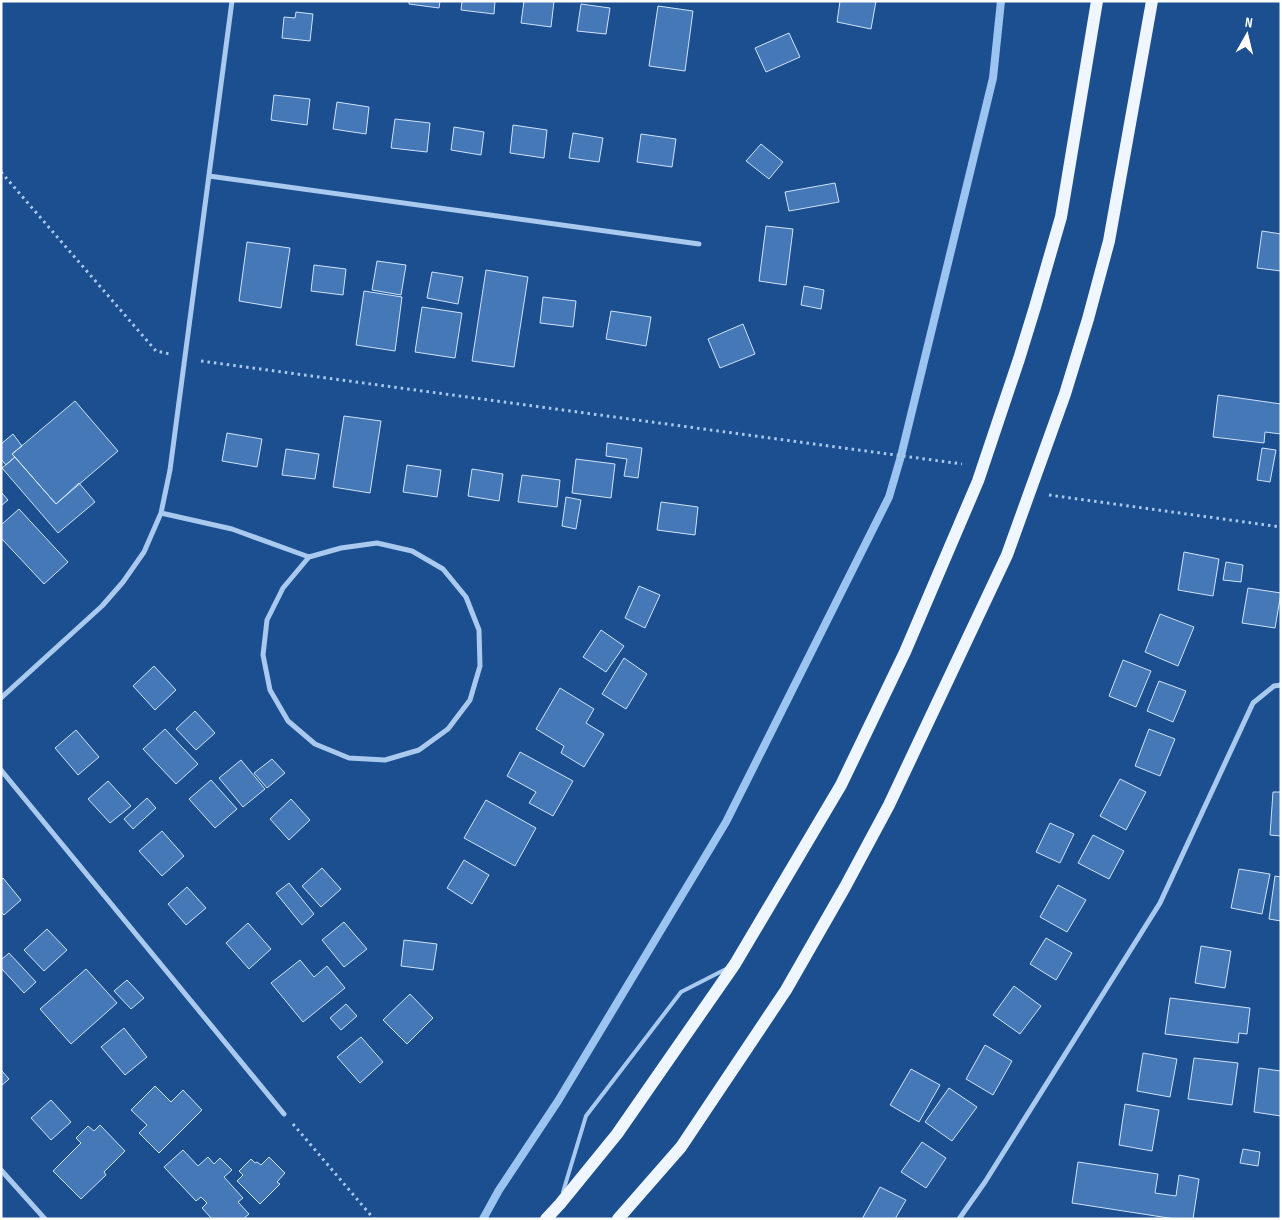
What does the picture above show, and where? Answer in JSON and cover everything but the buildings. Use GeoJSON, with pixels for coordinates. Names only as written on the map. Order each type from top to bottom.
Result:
{"type":"FeatureCollection","features":[{"type":"Feature","properties":{"kind":"main road"},"geometry":{"type":"LineString","coordinates":[[546,1219],[617,1134],[735,964],[841,785],[905,652],[983,467],[1019,359],[1061,217],[1097,1]]}},
{"type":"Feature","properties":{"kind":"main road"},"geometry":{"type":"LineString","coordinates":[[618,1219],[680,1147],[786,990],[845,887],[888,805],[1007,555],[1065,394],[1088,320],[1109,241],[1152,1]]}},
{"type":"Feature","properties":{"kind":"street"},"geometry":{"type":"LineString","coordinates":[[1,698],[102,606],[124,582],[144,552],[161,513],[170,470],[232,1]]}},
{"type":"Feature","properties":{"kind":"street"},"geometry":{"type":"LineString","coordinates":[[209,176],[699,244]]}},
{"type":"Feature","properties":{"kind":"street"},"geometry":{"type":"LineString","coordinates":[[161,513],[232,529],[308,557],[341,548],[377,543],[412,551],[443,570],[466,597],[479,630],[480,666],[470,700],[448,729],[419,750],[384,760],[349,758],[315,744],[308,739],[288,721],[270,690],[263,655],[267,620],[283,588],[308,557]]}},
{"type":"Feature","properties":{"kind":"street"},"geometry":{"type":"LineString","coordinates":[[959,1219],[986,1182],[1160,903],[1253,703],[1274,686],[1281,684]]}},
{"type":"Feature","properties":{"kind":"street"},"geometry":{"type":"LineString","coordinates":[[1,770],[284,1114]]}},
{"type":"Feature","properties":{"kind":"street"},"geometry":{"type":"LineString","coordinates":[[1,1170],[45,1219]]}},
{"type":"Feature","properties":{"kind":"lane"},"geometry":{"type":"LineString","coordinates":[[560,1204],[586,1116],[681,992],[735,964]]}},
{"type":"Feature","properties":{"kind":"path"},"geometry":{"type":"LineString","coordinates":[[1,172],[156,351],[185,358],[983,467]]}},
{"type":"Feature","properties":{"kind":"path"},"geometry":{"type":"LineString","coordinates":[[1031,492],[1281,527]]}},
{"type":"Feature","properties":{"kind":"path"},"geometry":{"type":"LineString","coordinates":[[284,1114],[374,1219]]}},
{"type":"Feature","properties":{"kind":"waterway"},"geometry":{"type":"LineString","coordinates":[[483,1219],[499,1190],[558,1101],[726,822],[889,497],[901,456],[993,78],[1001,1]]}}]}
